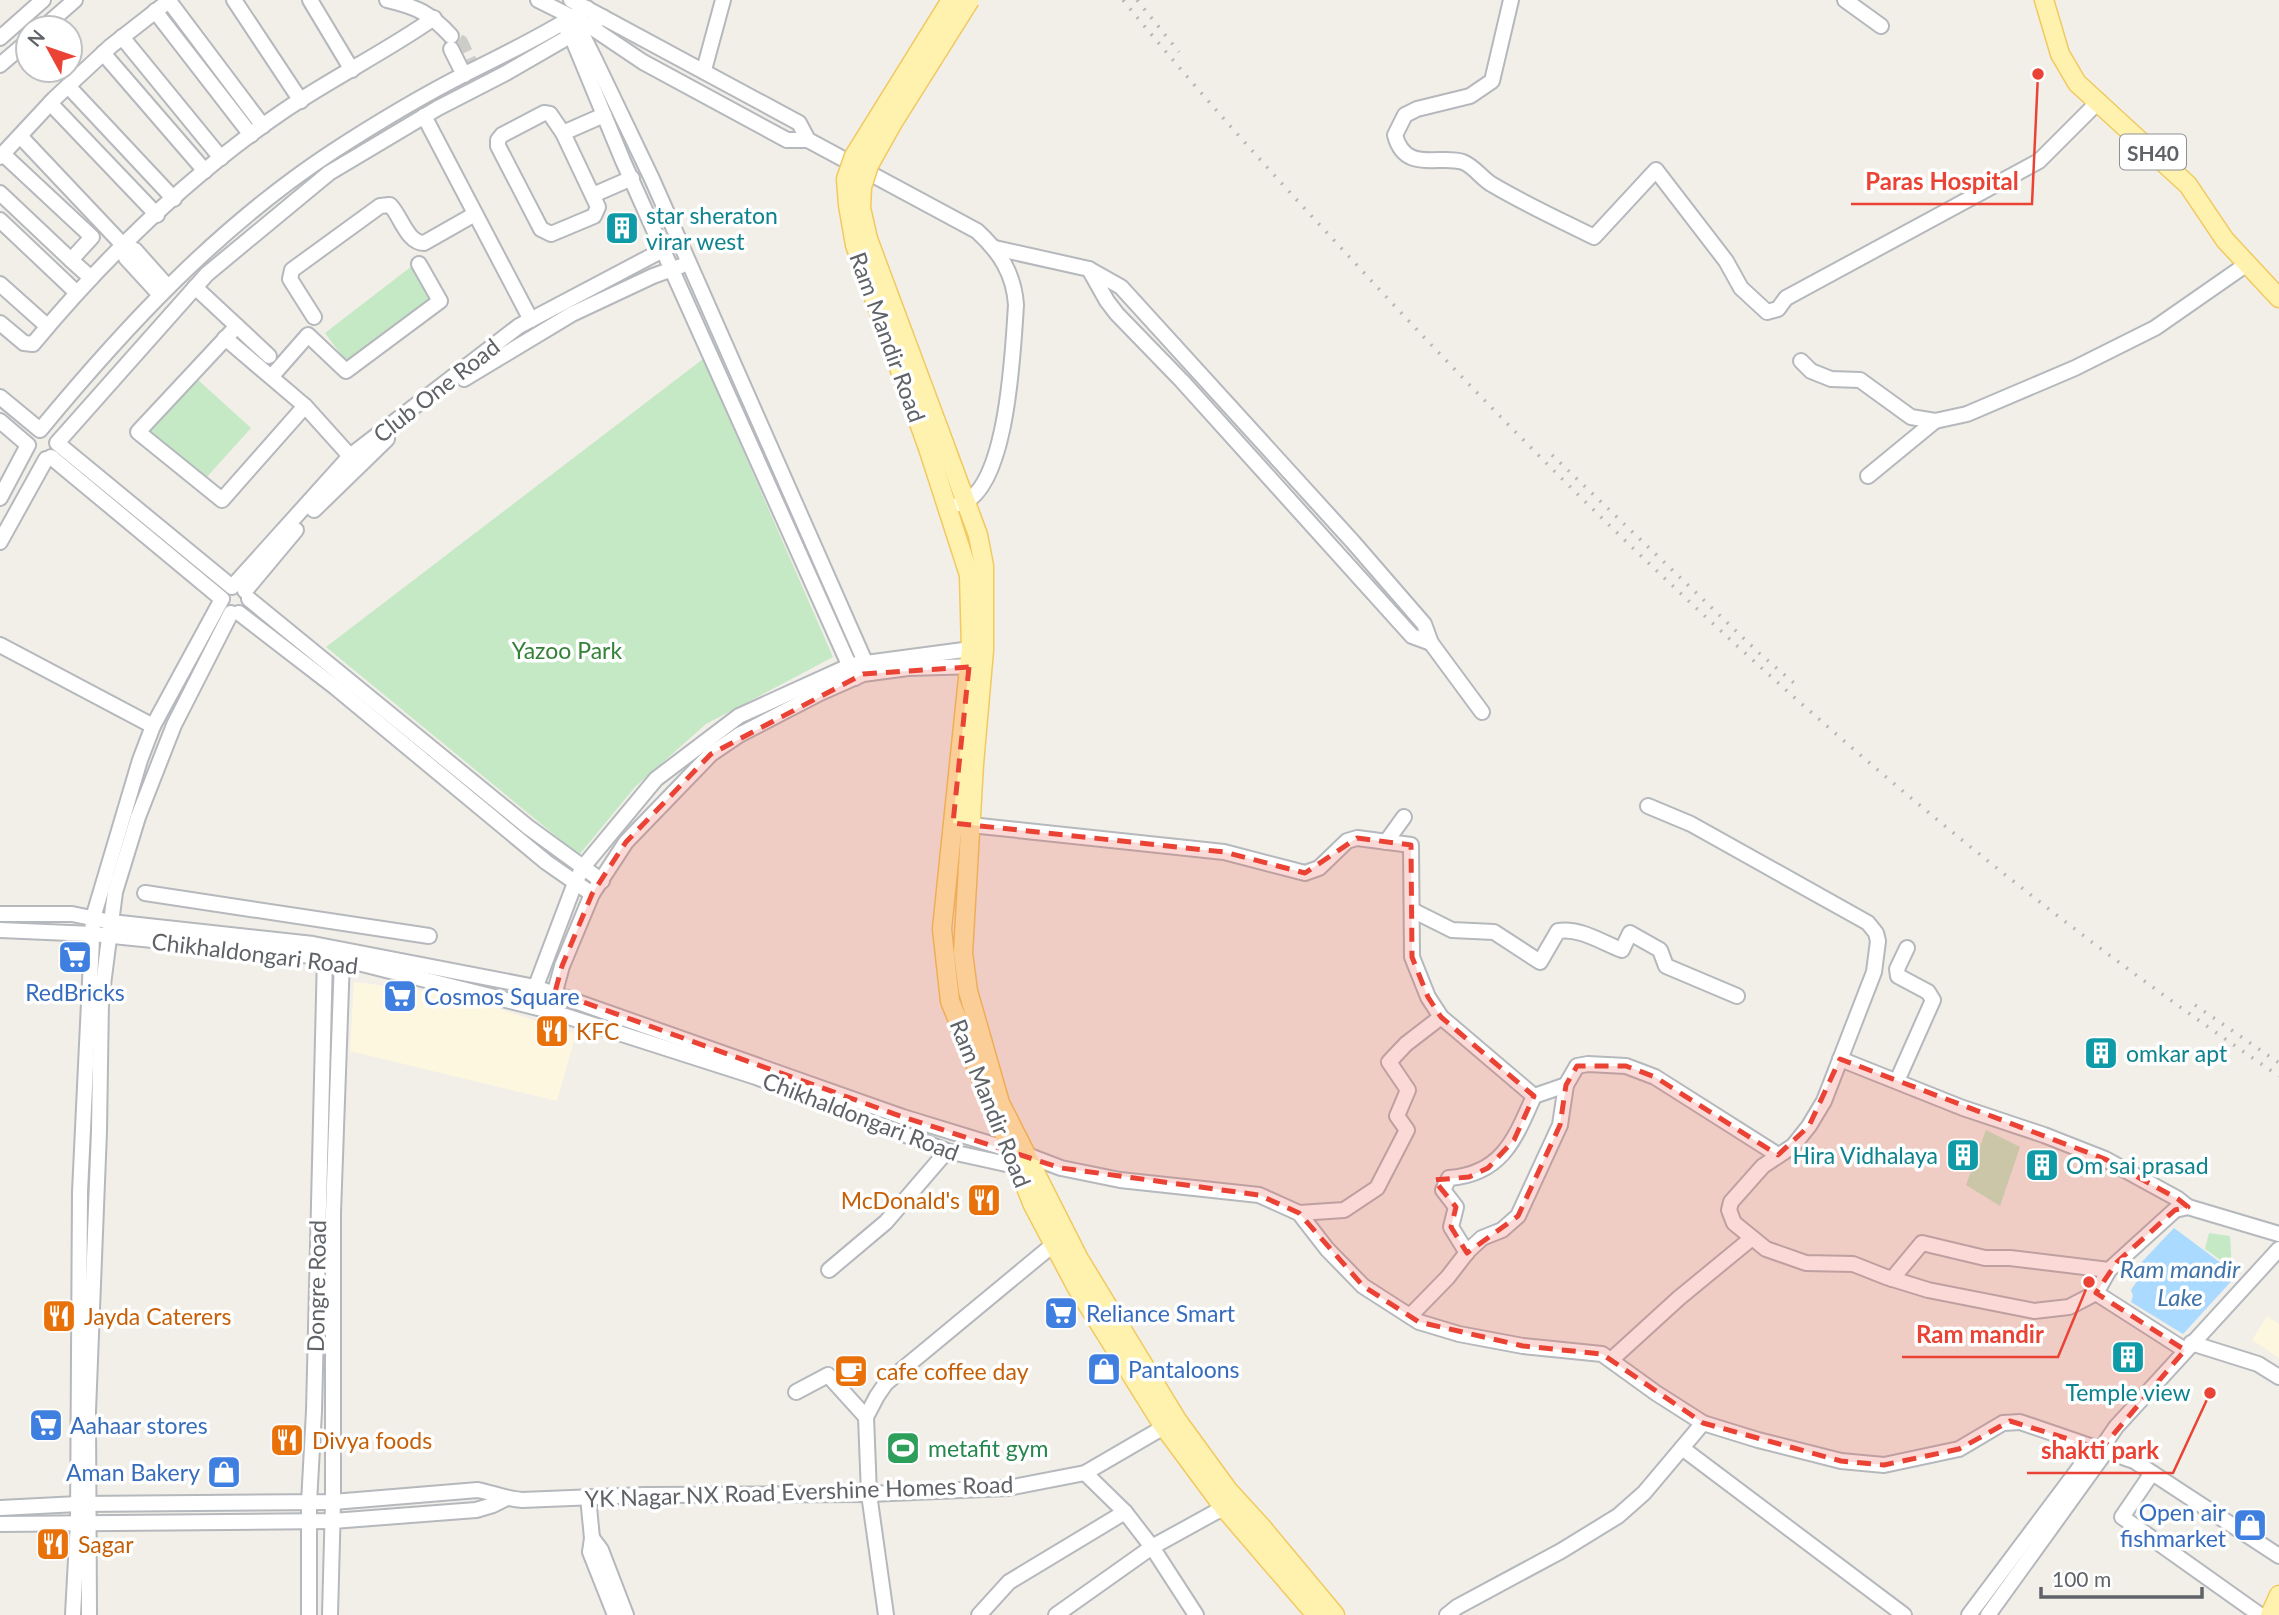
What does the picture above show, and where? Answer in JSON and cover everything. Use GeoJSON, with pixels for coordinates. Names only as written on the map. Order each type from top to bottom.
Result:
{"type":"FeatureCollection","features":[{"type":"Feature","properties":{"kind":"main road","name":"Ram Mandir Road"},"geometry":{"type":"LineString","coordinates":[[951,0],[854,156],[846,179],[855,245],[936,446],[948,507],[969,575],[976,658]]}},
{"type":"Feature","properties":{"kind":"main road"},"geometry":{"type":"LineString","coordinates":[[970,0],[892,124],[869,164],[862,187],[862,208],[869,239],[936,446],[967,503],[978,535],[984,566],[962,824],[963,953],[968,991],[1000,1103],[1022,1160],[1079,1259],[1230,1504],[1335,1615]]}},
{"type":"Feature","properties":{"kind":"main road","name":"SH40"},"geometry":{"type":"LineString","coordinates":[[2044,0],[2060,54],[2077,83],[2188,185],[2225,240],[2279,298]]}},
{"type":"Feature","properties":{"kind":"main road","name":"Ram Mandir Road"},"geometry":{"type":"LineString","coordinates":[[1022,1160],[1033,1205],[1077,1288],[1164,1427],[1230,1504],[1316,1615]]}},
{"type":"Feature","properties":{"kind":"main road"},"geometry":{"type":"LineString","coordinates":[[2270,1615],[2279,1595]]}},
{"type":"Feature","properties":{"kind":"street"},"geometry":{"type":"LineString","coordinates":[[0,38],[43,0]]}},
{"type":"Feature","properties":{"kind":"street"},"geometry":{"type":"LineString","coordinates":[[59,14],[75,0]]}},
{"type":"Feature","properties":{"kind":"street"},"geometry":{"type":"LineString","coordinates":[[71,260],[92,237],[1,155],[50,103],[103,53],[170,0],[257,131]]}},
{"type":"Feature","properties":{"kind":"street"},"geometry":{"type":"LineString","coordinates":[[234,0],[301,101]]}},
{"type":"Feature","properties":{"kind":"street"},"geometry":{"type":"LineString","coordinates":[[310,0],[352,70]]}},
{"type":"Feature","properties":{"kind":"street"},"geometry":{"type":"LineString","coordinates":[[387,0],[414,6],[434,18],[451,43],[464,75]]}},
{"type":"Feature","properties":{"kind":"street"},"geometry":{"type":"LineString","coordinates":[[538,0],[574,25],[787,140],[808,140],[977,231],[995,248],[1015,286],[1016,305],[1001,436],[993,468],[982,489],[967,503],[948,507]]}},
{"type":"Feature","properties":{"kind":"street"},"geometry":{"type":"LineString","coordinates":[[571,0],[799,123],[808,140]]}},
{"type":"Feature","properties":{"kind":"street"},"geometry":{"type":"LineString","coordinates":[[704,70],[723,0]]}},
{"type":"Feature","properties":{"kind":"street"},"geometry":{"type":"LineString","coordinates":[[1511,0],[1492,81],[1470,96],[1417,109],[1405,115],[1395,135],[1397,145],[1424,162],[1464,163],[1490,184],[1594,237],[1656,170],[1726,261],[1741,288],[1767,312],[1772,313],[1786,298],[1798,291],[2039,161],[2099,101]]}},
{"type":"Feature","properties":{"kind":"street"},"geometry":{"type":"LineString","coordinates":[[1845,0],[1881,26]]}},
{"type":"Feature","properties":{"kind":"street"},"geometry":{"type":"LineString","coordinates":[[0,542],[51,453],[206,274],[329,173],[424,116],[506,73],[574,25],[587,8]]}},
{"type":"Feature","properties":{"kind":"street"},"geometry":{"type":"LineString","coordinates":[[155,11],[257,131]]}},
{"type":"Feature","properties":{"kind":"street"},"geometry":{"type":"LineString","coordinates":[[0,498],[30,437],[40,430],[164,291],[265,200],[332,152],[464,75],[574,25],[603,17]]}},
{"type":"Feature","properties":{"kind":"street"},"geometry":{"type":"LineString","coordinates":[[0,323],[29,345],[33,344],[91,278],[205,171],[301,101],[434,18]]}},
{"type":"Feature","properties":{"kind":"street"},"geometry":{"type":"LineString","coordinates":[[574,25],[604,115],[853,672]]}},
{"type":"Feature","properties":{"kind":"street"},"geometry":{"type":"LineString","coordinates":[[574,25],[652,179],[868,668]]}},
{"type":"Feature","properties":{"kind":"street"},"geometry":{"type":"LineString","coordinates":[[122,37],[221,158]]}},
{"type":"Feature","properties":{"kind":"street"},"geometry":{"type":"LineString","coordinates":[[0,65],[14,53]]}},
{"type":"Feature","properties":{"kind":"street"},"geometry":{"type":"LineString","coordinates":[[103,53],[205,171]]}},
{"type":"Feature","properties":{"kind":"street"},"geometry":{"type":"LineString","coordinates":[[68,86],[174,199]]}},
{"type":"Feature","properties":{"kind":"street"},"geometry":{"type":"LineString","coordinates":[[50,103],[157,215]]}},
{"type":"Feature","properties":{"kind":"street"},"geometry":{"type":"LineString","coordinates":[[538,114],[550,114],[563,133],[593,195],[598,207],[594,216],[551,234],[546,233],[541,229],[498,146],[498,140],[538,114]]}},
{"type":"Feature","properties":{"kind":"street"},"geometry":{"type":"LineString","coordinates":[[563,133],[604,115]]}},
{"type":"Feature","properties":{"kind":"street"},"geometry":{"type":"LineString","coordinates":[[424,116],[531,320]]}},
{"type":"Feature","properties":{"kind":"street"},"geometry":{"type":"LineString","coordinates":[[20,136],[123,246],[126,258],[164,291]]}},
{"type":"Feature","properties":{"kind":"street"},"geometry":{"type":"LineString","coordinates":[[593,195],[632,178]]}},
{"type":"Feature","properties":{"kind":"street"},"geometry":{"type":"LineString","coordinates":[[0,193],[91,278]]}},
{"type":"Feature","properties":{"kind":"street"},"geometry":{"type":"LineString","coordinates":[[314,317],[290,279],[292,270],[380,206],[390,205],[412,239],[420,243],[475,214]]}},
{"type":"Feature","properties":{"kind":"street"},"geometry":{"type":"LineString","coordinates":[[0,220],[77,293]]}},
{"type":"Feature","properties":{"kind":"street","name":"Club One Road"},"geometry":{"type":"LineString","coordinates":[[242,592],[350,456],[519,326],[678,242]]}},
{"type":"Feature","properties":{"kind":"street"},"geometry":{"type":"LineString","coordinates":[[995,248],[1089,269],[1121,287],[1424,624],[1431,643],[1482,712]]}},
{"type":"Feature","properties":{"kind":"street","name":"Club One Road"},"geometry":{"type":"LineString","coordinates":[[242,592],[307,516],[376,447],[467,376],[572,314],[688,263]]}},
{"type":"Feature","properties":{"kind":"street"},"geometry":{"type":"LineString","coordinates":[[272,376],[308,335],[346,371],[440,301],[419,264]]}},
{"type":"Feature","properties":{"kind":"street"},"geometry":{"type":"LineString","coordinates":[[1801,361],[1811,371],[1831,379],[1860,380],[1911,417],[1935,421],[1967,414],[2075,368],[2155,328],[2247,264]]}},
{"type":"Feature","properties":{"kind":"street"},"geometry":{"type":"LineString","coordinates":[[1089,269],[1117,314],[1282,490],[1412,636],[1431,643]]}},
{"type":"Feature","properties":{"kind":"street"},"geometry":{"type":"LineString","coordinates":[[0,284],[47,326]]}},
{"type":"Feature","properties":{"kind":"street"},"geometry":{"type":"LineString","coordinates":[[195,287],[269,356]]}},
{"type":"Feature","properties":{"kind":"street"},"geometry":{"type":"LineString","coordinates":[[237,326],[138,432],[222,500],[305,406]]}},
{"type":"Feature","properties":{"kind":"street"},"geometry":{"type":"LineString","coordinates":[[225,338],[305,406],[350,456]]}},
{"type":"Feature","properties":{"kind":"street"},"geometry":{"type":"LineString","coordinates":[[0,397],[40,430],[50,432],[51,453],[222,599],[223,606],[324,678],[546,862],[592,894]]}},
{"type":"Feature","properties":{"kind":"street"},"geometry":{"type":"LineString","coordinates":[[0,421],[28,445],[34,456],[51,453],[242,592],[440,756],[602,881]]}},
{"type":"Feature","properties":{"kind":"street"},"geometry":{"type":"LineString","coordinates":[[1868,476],[1935,421]]}},
{"type":"Feature","properties":{"kind":"street"},"geometry":{"type":"LineString","coordinates":[[1282,490],[1294,478]]}},
{"type":"Feature","properties":{"kind":"street","name":"Club One Road"},"geometry":{"type":"LineString","coordinates":[[84,1504],[80,1192],[93,918],[153,726],[225,591],[242,592]]}},
{"type":"Feature","properties":{"kind":"street","name":"Club One Road"},"geometry":{"type":"LineString","coordinates":[[84,1504],[99,1131],[101,1000],[114,892],[138,817],[174,725],[235,613],[246,608],[242,592]]}},
{"type":"Feature","properties":{"kind":"street"},"geometry":{"type":"LineString","coordinates":[[0,645],[153,726]]}},
{"type":"Feature","properties":{"kind":"street"},"geometry":{"type":"LineString","coordinates":[[529,1006],[583,867],[656,779],[739,716],[853,672],[868,668],[908,668],[976,658]]}},
{"type":"Feature","properties":{"kind":"street"},"geometry":{"type":"LineString","coordinates":[[550,1010],[562,966],[592,894],[626,842],[711,754],[739,735],[820,693],[853,672]]}},
{"type":"Feature","properties":{"kind":"street"},"geometry":{"type":"LineString","coordinates":[[1648,806],[1691,824],[1861,919],[1874,929],[1878,941],[1874,972],[1824,1101],[1810,1126],[1793,1146],[1763,1166],[1731,1202],[1730,1219],[1766,1249],[1806,1263],[1853,1264],[1928,1290],[2034,1311],[2069,1307],[2096,1293],[2109,1270],[2175,1210],[2188,1208]]}},
{"type":"Feature","properties":{"kind":"street"},"geometry":{"type":"LineString","coordinates":[[1386,842],[1404,817]]}},
{"type":"Feature","properties":{"kind":"street"},"geometry":{"type":"LineString","coordinates":[[962,824],[1224,852],[1305,873],[1320,868],[1347,841],[1357,838],[1411,845],[1412,957],[1428,997],[1441,1017],[1534,1096]]}},
{"type":"Feature","properties":{"kind":"street"},"geometry":{"type":"LineString","coordinates":[[145,893],[429,936]]}},
{"type":"Feature","properties":{"kind":"street"},"geometry":{"type":"LineString","coordinates":[[1412,910],[1452,930],[1494,932],[1540,962],[1558,931],[1581,934],[1622,950],[1630,933],[1660,950],[1666,966],[1737,996]]}},
{"type":"Feature","properties":{"kind":"street","name":"Chikhaldongari Road"},"geometry":{"type":"LineString","coordinates":[[0,914],[72,914],[93,918],[111,929],[342,959],[550,1010],[756,1077],[947,1152],[1022,1160],[1120,1180],[1259,1195],[1299,1213]]}},
{"type":"Feature","properties":{"kind":"street","name":"Chikhaldongari Road"},"geometry":{"type":"LineString","coordinates":[[0,930],[93,934],[111,929],[313,944],[535,987],[1022,1160]]}},
{"type":"Feature","properties":{"kind":"street"},"geometry":{"type":"LineString","coordinates":[[1897,1081],[1933,1000],[1928,992],[1898,976],[1897,969],[1907,948]]}},
{"type":"Feature","properties":{"kind":"street","name":"Dongre Road"},"geometry":{"type":"LineString","coordinates":[[309,1615],[309,1503],[314,1411],[325,956]]}},
{"type":"Feature","properties":{"kind":"street","name":"Dongre Road"},"geometry":{"type":"LineString","coordinates":[[330,1615],[333,1521],[333,1213],[342,959]]}},
{"type":"Feature","properties":{"kind":"street"},"geometry":{"type":"LineString","coordinates":[[1299,1213],[1344,1210],[1377,1188],[1407,1130],[1397,1116],[1408,1090],[1389,1062],[1406,1044],[1441,1017]]}},
{"type":"Feature","properties":{"kind":"street"},"geometry":{"type":"LineString","coordinates":[[1840,1059],[1963,1108],[2105,1158],[2149,1182],[2188,1208],[2279,1234]]}},
{"type":"Feature","properties":{"kind":"street"},"geometry":{"type":"LineString","coordinates":[[1410,1316],[1482,1238],[1502,1230],[1518,1216],[1560,1125],[1566,1084],[1577,1066],[1588,1063],[1626,1066],[1655,1077],[1779,1156]]}},
{"type":"Feature","properties":{"kind":"street"},"geometry":{"type":"LineString","coordinates":[[1467,1253],[1451,1227],[1456,1207],[1443,1190],[1449,1178],[1469,1177],[1488,1168],[1514,1140],[1534,1096],[1566,1084]]}},
{"type":"Feature","properties":{"kind":"street"},"geometry":{"type":"LineString","coordinates":[[829,1270],[886,1222],[947,1152]]}},
{"type":"Feature","properties":{"kind":"street"},"geometry":{"type":"LineString","coordinates":[[1299,1213],[1327,1249],[1363,1286],[1419,1322],[1459,1334],[1524,1346],[1592,1351],[1611,1360],[1703,1423],[1841,1461],[1884,1465],[1959,1450],[2010,1421],[2029,1425],[2134,1461],[2279,1556]]}},
{"type":"Feature","properties":{"kind":"street"},"geometry":{"type":"LineString","coordinates":[[1611,1360],[1679,1298],[1752,1238]]}},
{"type":"Feature","properties":{"kind":"street"},"geometry":{"type":"LineString","coordinates":[[1892,1279],[1919,1246],[1928,1243],[1985,1258],[2010,1258],[2109,1270]]}},
{"type":"Feature","properties":{"kind":"street"},"geometry":{"type":"LineString","coordinates":[[886,1615],[869,1494],[866,1417],[886,1383],[1054,1244]]}},
{"type":"Feature","properties":{"kind":"street"},"geometry":{"type":"LineString","coordinates":[[1988,1615],[2116,1427],[2279,1249]]}},
{"type":"Feature","properties":{"kind":"street"},"geometry":{"type":"LineString","coordinates":[[2096,1293],[2188,1346],[2258,1364],[2279,1377]]}},
{"type":"Feature","properties":{"kind":"street"},"geometry":{"type":"LineString","coordinates":[[796,1392],[828,1375],[866,1417]]}},
{"type":"Feature","properties":{"kind":"street"},"geometry":{"type":"LineString","coordinates":[[1447,1615],[1618,1516],[1644,1493],[1703,1423]]}},
{"type":"Feature","properties":{"kind":"street","name":"YK Nagar NX Road Evershine Homes Road"},"geometry":{"type":"LineString","coordinates":[[0,1524],[333,1521],[476,1510],[505,1499],[869,1494],[1008,1488],[1085,1473],[1164,1427]]}},
{"type":"Feature","properties":{"kind":"street"},"geometry":{"type":"LineString","coordinates":[[1682,1448],[1904,1615]]}},
{"type":"Feature","properties":{"kind":"street"},"geometry":{"type":"LineString","coordinates":[[1969,1615],[2101,1449]]}},
{"type":"Feature","properties":{"kind":"street"},"geometry":{"type":"LineString","coordinates":[[1085,1473],[1125,1512],[1152,1547],[1196,1615]]}},
{"type":"Feature","properties":{"kind":"street"},"geometry":{"type":"LineString","coordinates":[[2152,1473],[2122,1517],[2260,1615]]}},
{"type":"Feature","properties":{"kind":"street","name":"YK Nagar NX Road Evershine Homes Road"},"geometry":{"type":"LineString","coordinates":[[0,1508],[84,1504],[309,1503],[478,1490],[505,1499]]}},
{"type":"Feature","properties":{"kind":"street"},"geometry":{"type":"LineString","coordinates":[[588,1496],[592,1538],[590,1552],[614,1615]]}},
{"type":"Feature","properties":{"kind":"street"},"geometry":{"type":"LineString","coordinates":[[84,1504],[89,1615]]}},
{"type":"Feature","properties":{"kind":"street"},"geometry":{"type":"LineString","coordinates":[[1056,1615],[1152,1547],[1230,1504]]}},
{"type":"Feature","properties":{"kind":"street"},"geometry":{"type":"LineString","coordinates":[[979,1615],[1009,1581],[1125,1512]]}},
{"type":"Feature","properties":{"kind":"street"},"geometry":{"type":"LineString","coordinates":[[73,1615],[84,1522]]}},
{"type":"Feature","properties":{"kind":"street"},"geometry":{"type":"LineString","coordinates":[[592,1538],[601,1550],[626,1615]]}},
{"type":"Feature","properties":{"kind":"highlighted area"},"geometry":{"type":"Polygon","coordinates":[[[969,667],[953,823],[1224,852],[1305,873],[1357,838],[1411,845],[1412,957],[1428,997],[1441,1017],[1534,1096],[1514,1140],[1488,1168],[1469,1177],[1434,1180],[1456,1207],[1451,1227],[1467,1253],[1518,1216],[1560,1125],[1566,1085],[1577,1066],[1626,1066],[1655,1077],[1778,1155],[1809,1126],[1840,1059],[2105,1159],[2188,1207],[2175,1210],[2117,1262],[2096,1293],[2185,1350],[2101,1449],[2010,1421],[1959,1449],[1884,1465],[1841,1461],[1703,1423],[1602,1354],[1523,1346],[1419,1322],[1363,1286],[1299,1213],[1259,1195],[1061,1168],[903,1117],[555,992],[562,966],[592,894],[626,842],[711,754],[863,674],[969,667]]]}},
{"type":"Feature","properties":{"kind":"shaded area","name":"Cosmos Square"},"geometry":{"type":"Polygon","coordinates":[[[354,982],[418,990],[493,1007],[576,1034],[557,1101],[350,1051],[354,982]]]}},
{"type":"Feature","properties":{"kind":"shaded area"},"geometry":{"type":"Polygon","coordinates":[[[2267,1316],[2279,1324],[2279,1358],[2252,1340],[2267,1316]]]}},
{"type":"Feature","properties":{"kind":"green space"},"geometry":{"type":"Polygon","coordinates":[[[412,266],[434,301],[348,364],[325,333],[412,266]]]}},
{"type":"Feature","properties":{"kind":"green space","name":"Yazoo Park"},"geometry":{"type":"Polygon","coordinates":[[[703,359],[833,657],[706,724],[635,787],[579,855],[326,647],[703,359]]]}},
{"type":"Feature","properties":{"kind":"green space"},"geometry":{"type":"Polygon","coordinates":[[[197,379],[251,428],[205,479],[149,431],[197,379]]]}},
{"type":"Feature","properties":{"kind":"green space"},"geometry":{"type":"Polygon","coordinates":[[[1986,1130],[2020,1147],[2000,1206],[1966,1185],[1986,1130]]]}},
{"type":"Feature","properties":{"kind":"green space"},"geometry":{"type":"Polygon","coordinates":[[[2209,1233],[2230,1236],[2232,1268],[2205,1249],[2209,1233]]]}},
{"type":"Feature","properties":{"kind":"water","name":"Ram mandir Lake"},"geometry":{"type":"Polygon","coordinates":[[[2174,1228],[2237,1275],[2183,1334],[2131,1302],[2131,1290],[2142,1274],[2136,1268],[2174,1228]]]}},
{"type":"Feature","properties":{"kind":"tunnel"},"geometry":{"type":"LineString","coordinates":[[451,48],[451,36],[461,42],[474,70]]}},
{"type":"Feature","properties":{"kind":"railway"},"geometry":{"type":"LineString","coordinates":[[1123,0],[1266,166],[1460,375],[1568,485],[1679,592],[1793,696],[1910,797],[2030,894],[2153,987],[2279,1076]]}},
{"type":"Feature","properties":{"kind":"railway"},"geometry":{"type":"LineString","coordinates":[[1137,0],[1179,52]]}},
{"type":"Feature","properties":{"kind":"railway"},"geometry":{"type":"LineString","coordinates":[[1552,455],[1759,653],[1794,683]]}},
{"type":"Feature","properties":{"kind":"railway"},"geometry":{"type":"LineString","coordinates":[[2195,1005],[2279,1063]]}},
{"type":"Feature","properties":{"kind":"place","name":"Paras Hospital"},"geometry":{"type":"Point","coordinates":[2038,74]}},
{"type":"Feature","properties":{"kind":"place","name":"star sheraton virar west"},"geometry":{"type":"Point","coordinates":[622,228]}},
{"type":"Feature","properties":{"kind":"place","name":"RedBricks"},"geometry":{"type":"Point","coordinates":[75,957]}},
{"type":"Feature","properties":{"kind":"place","name":"Cosmos Square"},"geometry":{"type":"Point","coordinates":[400,996]}},
{"type":"Feature","properties":{"kind":"place","name":"KFC"},"geometry":{"type":"Point","coordinates":[552,1031]}},
{"type":"Feature","properties":{"kind":"place","name":"omkar apt"},"geometry":{"type":"Point","coordinates":[2101,1053]}},
{"type":"Feature","properties":{"kind":"place","name":"Hira Vidhalaya"},"geometry":{"type":"Point","coordinates":[1963,1155]}},
{"type":"Feature","properties":{"kind":"place","name":"Om sai prasad"},"geometry":{"type":"Point","coordinates":[2042,1165]}},
{"type":"Feature","properties":{"kind":"place","name":"McDonald's"},"geometry":{"type":"Point","coordinates":[984,1200]}},
{"type":"Feature","properties":{"kind":"place","name":"Ram mandir"},"geometry":{"type":"Point","coordinates":[2089,1282]}},
{"type":"Feature","properties":{"kind":"place","name":"Reliance Smart"},"geometry":{"type":"Point","coordinates":[1061,1313]}},
{"type":"Feature","properties":{"kind":"place","name":"Jayda Caterers"},"geometry":{"type":"Point","coordinates":[59,1316]}},
{"type":"Feature","properties":{"kind":"place","name":"Temple view"},"geometry":{"type":"Point","coordinates":[2128,1357]}},
{"type":"Feature","properties":{"kind":"place","name":"Pantaloons"},"geometry":{"type":"Point","coordinates":[1104,1369]}},
{"type":"Feature","properties":{"kind":"place","name":"cafe coffee day"},"geometry":{"type":"Point","coordinates":[851,1371]}},
{"type":"Feature","properties":{"kind":"place","name":"shakti park"},"geometry":{"type":"Point","coordinates":[2210,1393]}},
{"type":"Feature","properties":{"kind":"place","name":"Aahaar stores"},"geometry":{"type":"Point","coordinates":[46,1425]}},
{"type":"Feature","properties":{"kind":"place","name":"Divya foods"},"geometry":{"type":"Point","coordinates":[287,1440]}},
{"type":"Feature","properties":{"kind":"place","name":"metafit gym"},"geometry":{"type":"Point","coordinates":[903,1448]}},
{"type":"Feature","properties":{"kind":"place","name":"Aman Bakery"},"geometry":{"type":"Point","coordinates":[224,1472]}},
{"type":"Feature","properties":{"kind":"place","name":"Open air fishmarket"},"geometry":{"type":"Point","coordinates":[2250,1525]}},
{"type":"Feature","properties":{"kind":"place","name":"Sagar"},"geometry":{"type":"Point","coordinates":[53,1544]}}]}
